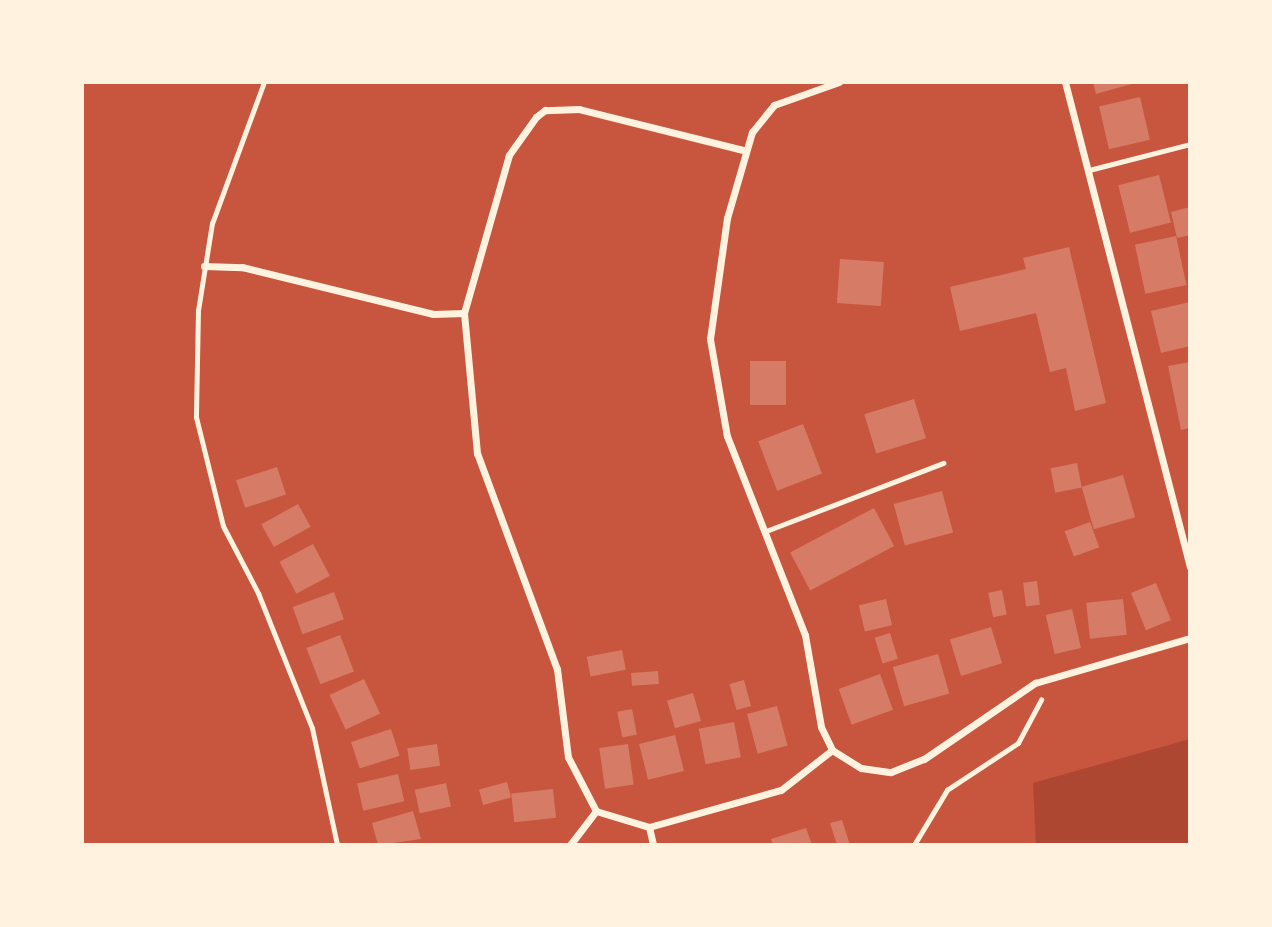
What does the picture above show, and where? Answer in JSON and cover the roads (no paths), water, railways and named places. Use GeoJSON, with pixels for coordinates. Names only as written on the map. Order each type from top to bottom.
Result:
{"type":"FeatureCollection","features":[{"type":"Feature","properties":{"kind":"street"},"geometry":{"type":"LineString","coordinates":[[839,82],[774,105],[743,150],[711,309],[711,366],[737,466],[766,530],[805,635],[821,727],[832,750],[861,768],[891,772],[909,766],[1040,681],[1190,638]]}},
{"type":"Feature","properties":{"kind":"street"},"geometry":{"type":"LineString","coordinates":[[1065,82],[1190,567]]}},
{"type":"Feature","properties":{"kind":"street"},"geometry":{"type":"LineString","coordinates":[[743,150],[579,109],[545,110],[509,155],[464,313],[477,453],[557,669],[568,757],[596,811],[649,827],[781,790],[832,750]]}},
{"type":"Feature","properties":{"kind":"street"},"geometry":{"type":"LineString","coordinates":[[204,267],[242,267],[433,314],[464,313]]}},
{"type":"Feature","properties":{"kind":"street"},"geometry":{"type":"LineString","coordinates":[[570,845],[596,811]]}},
{"type":"Feature","properties":{"kind":"street"},"geometry":{"type":"LineString","coordinates":[[649,827],[653,845]]}},
{"type":"Feature","properties":{"kind":"lane"},"geometry":{"type":"LineString","coordinates":[[264,82],[224,180],[204,267],[194,381],[201,454],[223,526],[258,593],[312,728],[337,845]]}},
{"type":"Feature","properties":{"kind":"lane"},"geometry":{"type":"LineString","coordinates":[[1089,170],[1190,144]]}},
{"type":"Feature","properties":{"kind":"lane"},"geometry":{"type":"LineString","coordinates":[[766,530],[943,463]]}}]}
